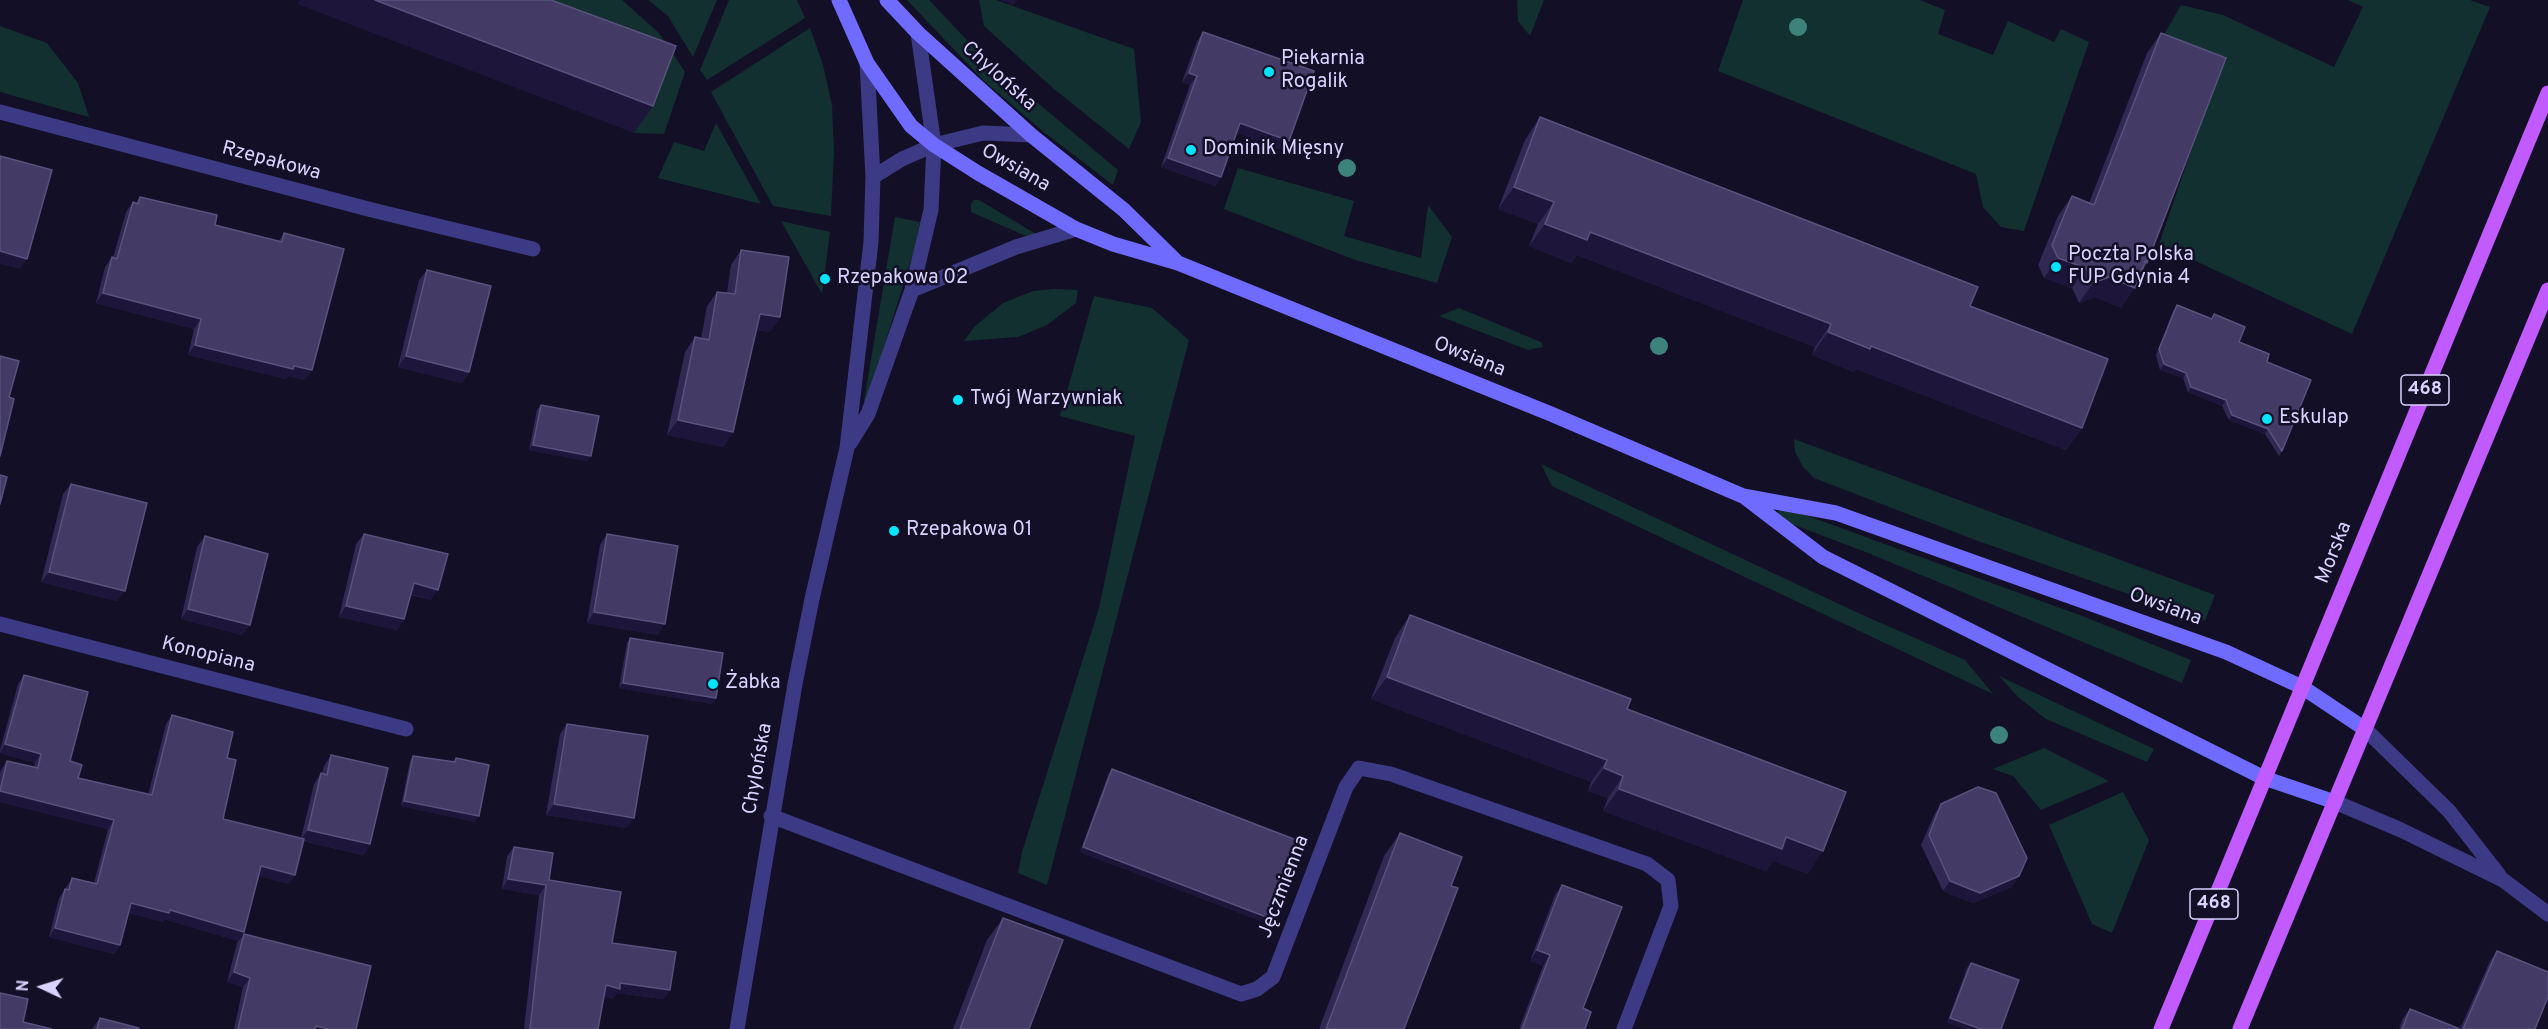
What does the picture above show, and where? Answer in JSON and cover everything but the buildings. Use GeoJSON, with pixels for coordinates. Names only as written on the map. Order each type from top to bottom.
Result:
{"type":"FeatureCollection","features":[{"type":"Feature","properties":{"kind":"main road","name":"Morska"},"geometry":{"type":"LineString","coordinates":[[2161,1029],[2548,93]]}},
{"type":"Feature","properties":{"kind":"main road"},"geometry":{"type":"LineString","coordinates":[[2240,1029],[2548,290]]}},
{"type":"Feature","properties":{"kind":"street","name":"Chylońska"},"geometry":{"type":"LineString","coordinates":[[839,0],[867,63],[911,126],[934,145]]}},
{"type":"Feature","properties":{"kind":"street","name":"Chylońska"},"geometry":{"type":"LineString","coordinates":[[887,0],[918,33],[1031,135]]}},
{"type":"Feature","properties":{"kind":"street","name":"Chylońska"},"geometry":{"type":"LineString","coordinates":[[847,448],[868,414],[912,290],[931,210],[934,145],[918,33]]}},
{"type":"Feature","properties":{"kind":"street","name":"Chylońska"},"geometry":{"type":"LineString","coordinates":[[737,1029],[771,816],[812,599],[847,448],[871,242],[873,177],[867,63]]}},
{"type":"Feature","properties":{"kind":"street","name":"Rzepakowa"},"geometry":{"type":"LineString","coordinates":[[0,112],[361,207],[533,249]]}},
{"type":"Feature","properties":{"kind":"street","name":"Chylońska"},"geometry":{"type":"LineString","coordinates":[[873,177],[902,159],[934,145],[984,133],[1031,135]]}},
{"type":"Feature","properties":{"kind":"street","name":"Owsiana"},"geometry":{"type":"LineString","coordinates":[[1031,135],[1124,210],[1178,263]]}},
{"type":"Feature","properties":{"kind":"street","name":"Owsiana"},"geometry":{"type":"LineString","coordinates":[[934,145],[1076,229],[1113,244],[1178,263],[1541,410],[1743,496],[1836,513],[2226,652],[2302,687],[2365,729],[2450,811],[2503,879]]}},
{"type":"Feature","properties":{"kind":"street"},"geometry":{"type":"LineString","coordinates":[[912,290],[1016,247],[1076,229]]}},
{"type":"Feature","properties":{"kind":"street","name":"Owsiana"},"geometry":{"type":"LineString","coordinates":[[1743,496],[1823,557],[2264,778],[2335,802],[2401,830],[2503,879],[2548,914]]}},
{"type":"Feature","properties":{"kind":"street","name":"Konopiana"},"geometry":{"type":"LineString","coordinates":[[0,624],[406,729]]}},
{"type":"Feature","properties":{"kind":"street","name":"Jęczmienna"},"geometry":{"type":"LineString","coordinates":[[771,816],[1240,994],[1257,989],[1274,977],[1346,787],[1359,768],[1392,774],[1647,864],[1668,880],[1671,906],[1624,1029]]}},
{"type":"Feature","properties":{"kind":"green space"},"geometry":{"type":"Polygon","coordinates":[[[459,0],[622,0],[659,33],[685,72],[664,134],[634,133],[459,0]]]}},
{"type":"Feature","properties":{"kind":"green space"},"geometry":{"type":"Polygon","coordinates":[[[648,0],[717,0],[693,57],[668,16],[648,0]]]}},
{"type":"Feature","properties":{"kind":"green space"},"geometry":{"type":"Polygon","coordinates":[[[729,0],[797,0],[805,18],[707,80],[700,70],[729,0]]]}},
{"type":"Feature","properties":{"kind":"green space"},"geometry":{"type":"Polygon","coordinates":[[[907,0],[929,0],[984,58],[1118,170],[1113,185],[1045,133],[984,81],[907,0]]]}},
{"type":"Feature","properties":{"kind":"green space"},"geometry":{"type":"Polygon","coordinates":[[[979,0],[996,0],[1134,49],[1141,122],[1129,149],[1054,89],[984,26],[979,0]]]}},
{"type":"Feature","properties":{"kind":"green space"},"geometry":{"type":"Polygon","coordinates":[[[1517,0],[1544,0],[1530,36],[1518,21],[1517,0]]]}},
{"type":"Feature","properties":{"kind":"green space"},"geometry":{"type":"Polygon","coordinates":[[[1743,0],[1920,0],[1945,10],[1938,34],[1993,55],[2008,21],[2054,42],[2061,29],[2089,42],[2024,231],[2001,227],[1983,207],[1976,174],[1718,71],[1743,0]]]}},
{"type":"Feature","properties":{"kind":"green space"},"geometry":{"type":"Polygon","coordinates":[[[2348,0],[2470,0],[2490,7],[2352,334],[2159,244],[2217,76],[2154,52],[2181,5],[2223,15],[2334,67],[2363,7],[2348,0]]]}},
{"type":"Feature","properties":{"kind":"green space"},"geometry":{"type":"Polygon","coordinates":[[[0,26],[47,43],[78,83],[89,117],[0,92],[0,26]]]}},
{"type":"Feature","properties":{"kind":"green space"},"geometry":{"type":"Polygon","coordinates":[[[810,28],[823,65],[832,105],[834,152],[831,216],[773,206],[711,92],[810,28]]]}},
{"type":"Feature","properties":{"kind":"green space"},"geometry":{"type":"Polygon","coordinates":[[[716,123],[761,204],[658,178],[674,142],[704,151],[716,123]]]}},
{"type":"Feature","properties":{"kind":"green space"},"geometry":{"type":"Polygon","coordinates":[[[1238,168],[1354,201],[1344,236],[1421,258],[1428,205],[1452,237],[1437,283],[1355,260],[1224,209],[1238,168]]]}},
{"type":"Feature","properties":{"kind":"green space"},"geometry":{"type":"Polygon","coordinates":[[[974,200],[979,200],[1036,234],[1026,236],[971,212],[971,204],[974,200]]]}},
{"type":"Feature","properties":{"kind":"green space"},"geometry":{"type":"Polygon","coordinates":[[[895,217],[920,222],[915,248],[866,403],[864,401],[895,217]]]}},
{"type":"Feature","properties":{"kind":"green space"},"geometry":{"type":"Polygon","coordinates":[[[781,221],[830,232],[822,294],[781,221]]]}},
{"type":"Feature","properties":{"kind":"green space"},"geometry":{"type":"Polygon","coordinates":[[[1078,290],[1076,303],[1047,325],[1018,337],[964,341],[974,327],[1003,303],[1033,291],[1078,290]]]}},
{"type":"Feature","properties":{"kind":"green space"},"geometry":{"type":"Polygon","coordinates":[[[1094,296],[1152,308],[1189,340],[1047,885],[1018,873],[1022,852],[1099,608],[1135,436],[1060,416],[1094,296]]]}},
{"type":"Feature","properties":{"kind":"green space"},"geometry":{"type":"Polygon","coordinates":[[[1459,308],[1541,342],[1543,347],[1528,350],[1439,316],[1459,308]]]}},
{"type":"Feature","properties":{"kind":"green space"},"geometry":{"type":"Polygon","coordinates":[[[1794,439],[2215,595],[2205,621],[1978,541],[1814,478],[1803,467],[1795,452],[1794,439]]]}},
{"type":"Feature","properties":{"kind":"green space"},"geometry":{"type":"Polygon","coordinates":[[[1541,464],[1856,612],[1965,660],[1993,694],[1552,486],[1541,464]]]}},
{"type":"Feature","properties":{"kind":"green space"},"geometry":{"type":"Polygon","coordinates":[[[1786,508],[2085,617],[2191,660],[2182,683],[1868,553],[1787,522],[1777,514],[1780,509],[1786,508]]]}},
{"type":"Feature","properties":{"kind":"green space"},"geometry":{"type":"Polygon","coordinates":[[[1999,676],[2154,749],[2147,762],[2046,719],[2018,697],[1999,676]]]}},
{"type":"Feature","properties":{"kind":"green space"},"geometry":{"type":"Polygon","coordinates":[[[2044,748],[2109,781],[2041,810],[2013,776],[1993,769],[2044,748]]]}},
{"type":"Feature","properties":{"kind":"green space"},"geometry":{"type":"Polygon","coordinates":[[[2123,792],[2149,840],[2112,933],[2092,924],[2049,825],[2123,792]]]}},
{"type":"Feature","properties":{"kind":"place","name":"Piekarnia Rogalik"},"geometry":{"type":"Point","coordinates":[1269,72]}},
{"type":"Feature","properties":{"kind":"place","name":"Dominik Mięsny"},"geometry":{"type":"Point","coordinates":[1191,150]}},
{"type":"Feature","properties":{"kind":"place","name":"Poczta Polska FUP Gdynia 4"},"geometry":{"type":"Point","coordinates":[2056,267]}},
{"type":"Feature","properties":{"kind":"place","name":"Rzepakowa 02"},"geometry":{"type":"Point","coordinates":[825,279]}},
{"type":"Feature","properties":{"kind":"place","name":"Twój Warzywniak"},"geometry":{"type":"Point","coordinates":[958,400]}},
{"type":"Feature","properties":{"kind":"place","name":"Eskulap"},"geometry":{"type":"Point","coordinates":[2267,419]}},
{"type":"Feature","properties":{"kind":"place","name":"Rzepakowa 01"},"geometry":{"type":"Point","coordinates":[894,531]}},
{"type":"Feature","properties":{"kind":"place","name":"Żabka"},"geometry":{"type":"Point","coordinates":[713,684]}}]}
